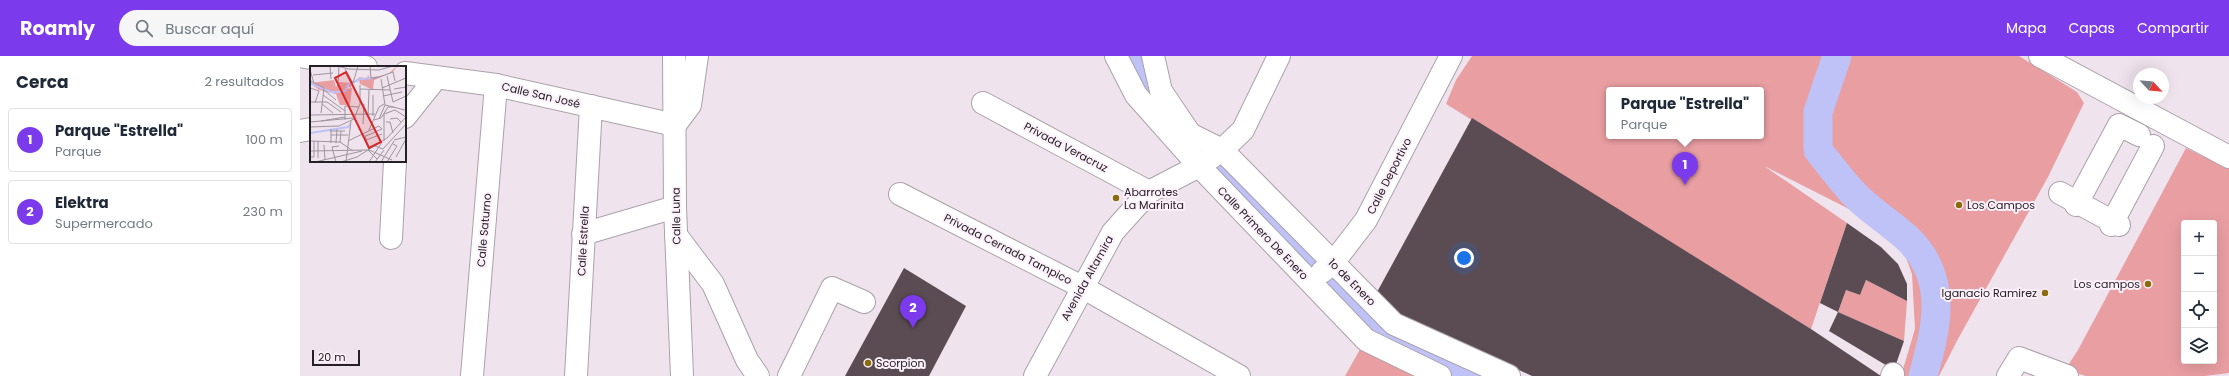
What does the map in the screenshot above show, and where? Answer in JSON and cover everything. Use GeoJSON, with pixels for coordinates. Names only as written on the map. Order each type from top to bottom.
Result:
{"type":"FeatureCollection","features":[{"type":"Feature","properties":{"kind":"street"},"geometry":{"type":"LineString","coordinates":[[300,56],[360,66]]}},
{"type":"Feature","properties":{"kind":"street","name":"Calle Luna"},"geometry":{"type":"LineString","coordinates":[[674,56],[675,207],[682,376]]}},
{"type":"Feature","properties":{"kind":"street"},"geometry":{"type":"LineString","coordinates":[[675,125],[690,105],[697,56]]}},
{"type":"Feature","properties":{"kind":"street","name":"Calle Primero De Enero"},"geometry":{"type":"LineString","coordinates":[[1116,56],[1136,94],[1199,166],[1321,272],[1366,340],[1440,376]]}},
{"type":"Feature","properties":{"kind":"street"},"geometry":{"type":"LineString","coordinates":[[1153,56],[1160,91],[1190,134],[1222,150]]}},
{"type":"Feature","properties":{"kind":"street","name":"Avenida Altamira"},"geometry":{"type":"LineString","coordinates":[[1035,376],[1113,232],[1149,192],[1199,166],[1222,150],[1243,130],[1279,56]]}},
{"type":"Feature","properties":{"kind":"street","name":"Calle Deportivo"},"geometry":{"type":"LineString","coordinates":[[1321,272],[1366,220],[1451,56]]}},
{"type":"Feature","properties":{"kind":"street"},"geometry":{"type":"LineString","coordinates":[[2040,56],[2229,157]]}},
{"type":"Feature","properties":{"kind":"street","name":"Calle San José"},"geometry":{"type":"LineString","coordinates":[[406,73],[436,78],[496,84],[675,125]]}},
{"type":"Feature","properties":{"kind":"street"},"geometry":{"type":"LineString","coordinates":[[406,116],[436,78]]}},
{"type":"Feature","properties":{"kind":"street","name":"Calle Saturno"},"geometry":{"type":"LineString","coordinates":[[472,376],[496,84]]}},
{"type":"Feature","properties":{"kind":"street","name":"Privada Veracruz"},"geometry":{"type":"LineString","coordinates":[[983,103],[1149,192]]}},
{"type":"Feature","properties":{"kind":"street","name":"Calle Estrella"},"geometry":{"type":"LineString","coordinates":[[576,376],[591,106]]}},
{"type":"Feature","properties":{"kind":"street"},"geometry":{"type":"LineString","coordinates":[[2132,185],[2139,130],[2148,115]]}},
{"type":"Feature","properties":{"kind":"street"},"geometry":{"type":"LineString","coordinates":[[2119,125],[2132,185],[2092,171],[2119,125]]}},
{"type":"Feature","properties":{"kind":"street"},"geometry":{"type":"LineString","coordinates":[[2132,185],[2172,127]]}},
{"type":"Feature","properties":{"kind":"street"},"geometry":{"type":"LineString","coordinates":[[300,131],[310,129]]}},
{"type":"Feature","properties":{"kind":"street","name":"1o de Enero"},"geometry":{"type":"LineString","coordinates":[[1222,150],[1321,272],[1394,324],[1509,376]]}},
{"type":"Feature","properties":{"kind":"street"},"geometry":{"type":"LineString","coordinates":[[391,238],[395,162]]}},
{"type":"Feature","properties":{"kind":"street","name":"Privada Cerrada Tampico"},"geometry":{"type":"LineString","coordinates":[[900,194],[1082,287],[1239,376]]}},
{"type":"Feature","properties":{"kind":"street"},"geometry":{"type":"LineString","coordinates":[[583,234],[675,207]]}},
{"type":"Feature","properties":{"kind":"street"},"geometry":{"type":"LineString","coordinates":[[676,235],[713,284],[747,360],[758,376]]}},
{"type":"Feature","properties":{"kind":"street"},"geometry":{"type":"LineString","coordinates":[[789,376],[832,288],[864,302]]}},
{"type":"Feature","properties":{"kind":"street"},"geometry":{"type":"LineString","coordinates":[[2008,376],[2019,358],[2067,376]]}},
{"type":"Feature","properties":{"kind":"shaded area"},"geometry":{"type":"Polygon","coordinates":[[[1472,56],[2019,56],[2077,92],[2084,103],[2048,177],[1939,376],[1901,376],[1915,329],[1912,274],[1905,255],[1883,233],[1851,210],[1764,166],[1847,223],[1811,329],[1446,104],[1456,80],[1472,56]]]}},
{"type":"Feature","properties":{"kind":"shaded area","name":"Los campos"},"geometry":{"type":"Polygon","coordinates":[[[2186,148],[2229,169],[2229,373],[2205,376],[2086,376],[2065,370],[2078,350],[2186,148]]]}},
{"type":"Feature","properties":{"kind":"shaded area"},"geometry":{"type":"Polygon","coordinates":[[[1866,280],[1907,301],[1904,341],[1838,312],[1846,290],[1860,295],[1866,280]]]}},
{"type":"Feature","properties":{"kind":"shaded area"},"geometry":{"type":"Polygon","coordinates":[[[1363,344],[1418,376],[1345,376],[1363,344]]]}},
{"type":"Feature","properties":{"kind":"building"},"geometry":{"type":"Polygon","coordinates":[[[1472,118],[1811,329],[1881,376],[1532,376],[1387,308],[1376,294],[1472,118]]]}},
{"type":"Feature","properties":{"kind":"building"},"geometry":{"type":"Polygon","coordinates":[[[1847,223],[1881,247],[1898,264],[1907,284],[1907,301],[1866,280],[1860,295],[1846,290],[1838,312],[1820,303],[1847,223]]]}},
{"type":"Feature","properties":{"kind":"building"},"geometry":{"type":"Polygon","coordinates":[[[904,268],[966,306],[929,376],[845,376],[904,268]]]}},
{"type":"Feature","properties":{"kind":"building"},"geometry":{"type":"Polygon","coordinates":[[[1838,312],[1904,341],[1894,370],[1829,331],[1838,312]]]}},
{"type":"Feature","properties":{"kind":"waterway"},"geometry":{"type":"LineString","coordinates":[[1136,56],[1160,109],[1198,149],[1222,167],[1321,273],[1376,337],[1466,376]]}},
{"type":"Feature","properties":{"kind":"waterway"},"geometry":{"type":"LineString","coordinates":[[1837,56],[1818,112],[1818,150],[1856,196],[1910,241],[1922,256],[1930,272],[1935,289],[1935,323],[1923,376]]}},
{"type":"Feature","properties":{"kind":"place","name":"Parque \"Estrella\""},"geometry":{"type":"Point","coordinates":[1685,185]}},
{"type":"Feature","properties":{"kind":"place","name":"Abarrotes La Marinita"},"geometry":{"type":"Point","coordinates":[1116,198]}},
{"type":"Feature","properties":{"kind":"place","name":"Los Campos"},"geometry":{"type":"Point","coordinates":[1959,205]}},
{"type":"Feature","properties":{"kind":"place","name":"Los campos"},"geometry":{"type":"Point","coordinates":[2148,284]}},
{"type":"Feature","properties":{"kind":"place","name":"Iganacio Ramirez"},"geometry":{"type":"Point","coordinates":[2045,293]}},
{"type":"Feature","properties":{"kind":"place","name":"Elektra"},"geometry":{"type":"Point","coordinates":[913,328]}},
{"type":"Feature","properties":{"kind":"place","name":"Scorpion"},"geometry":{"type":"Point","coordinates":[868,363]}}]}
